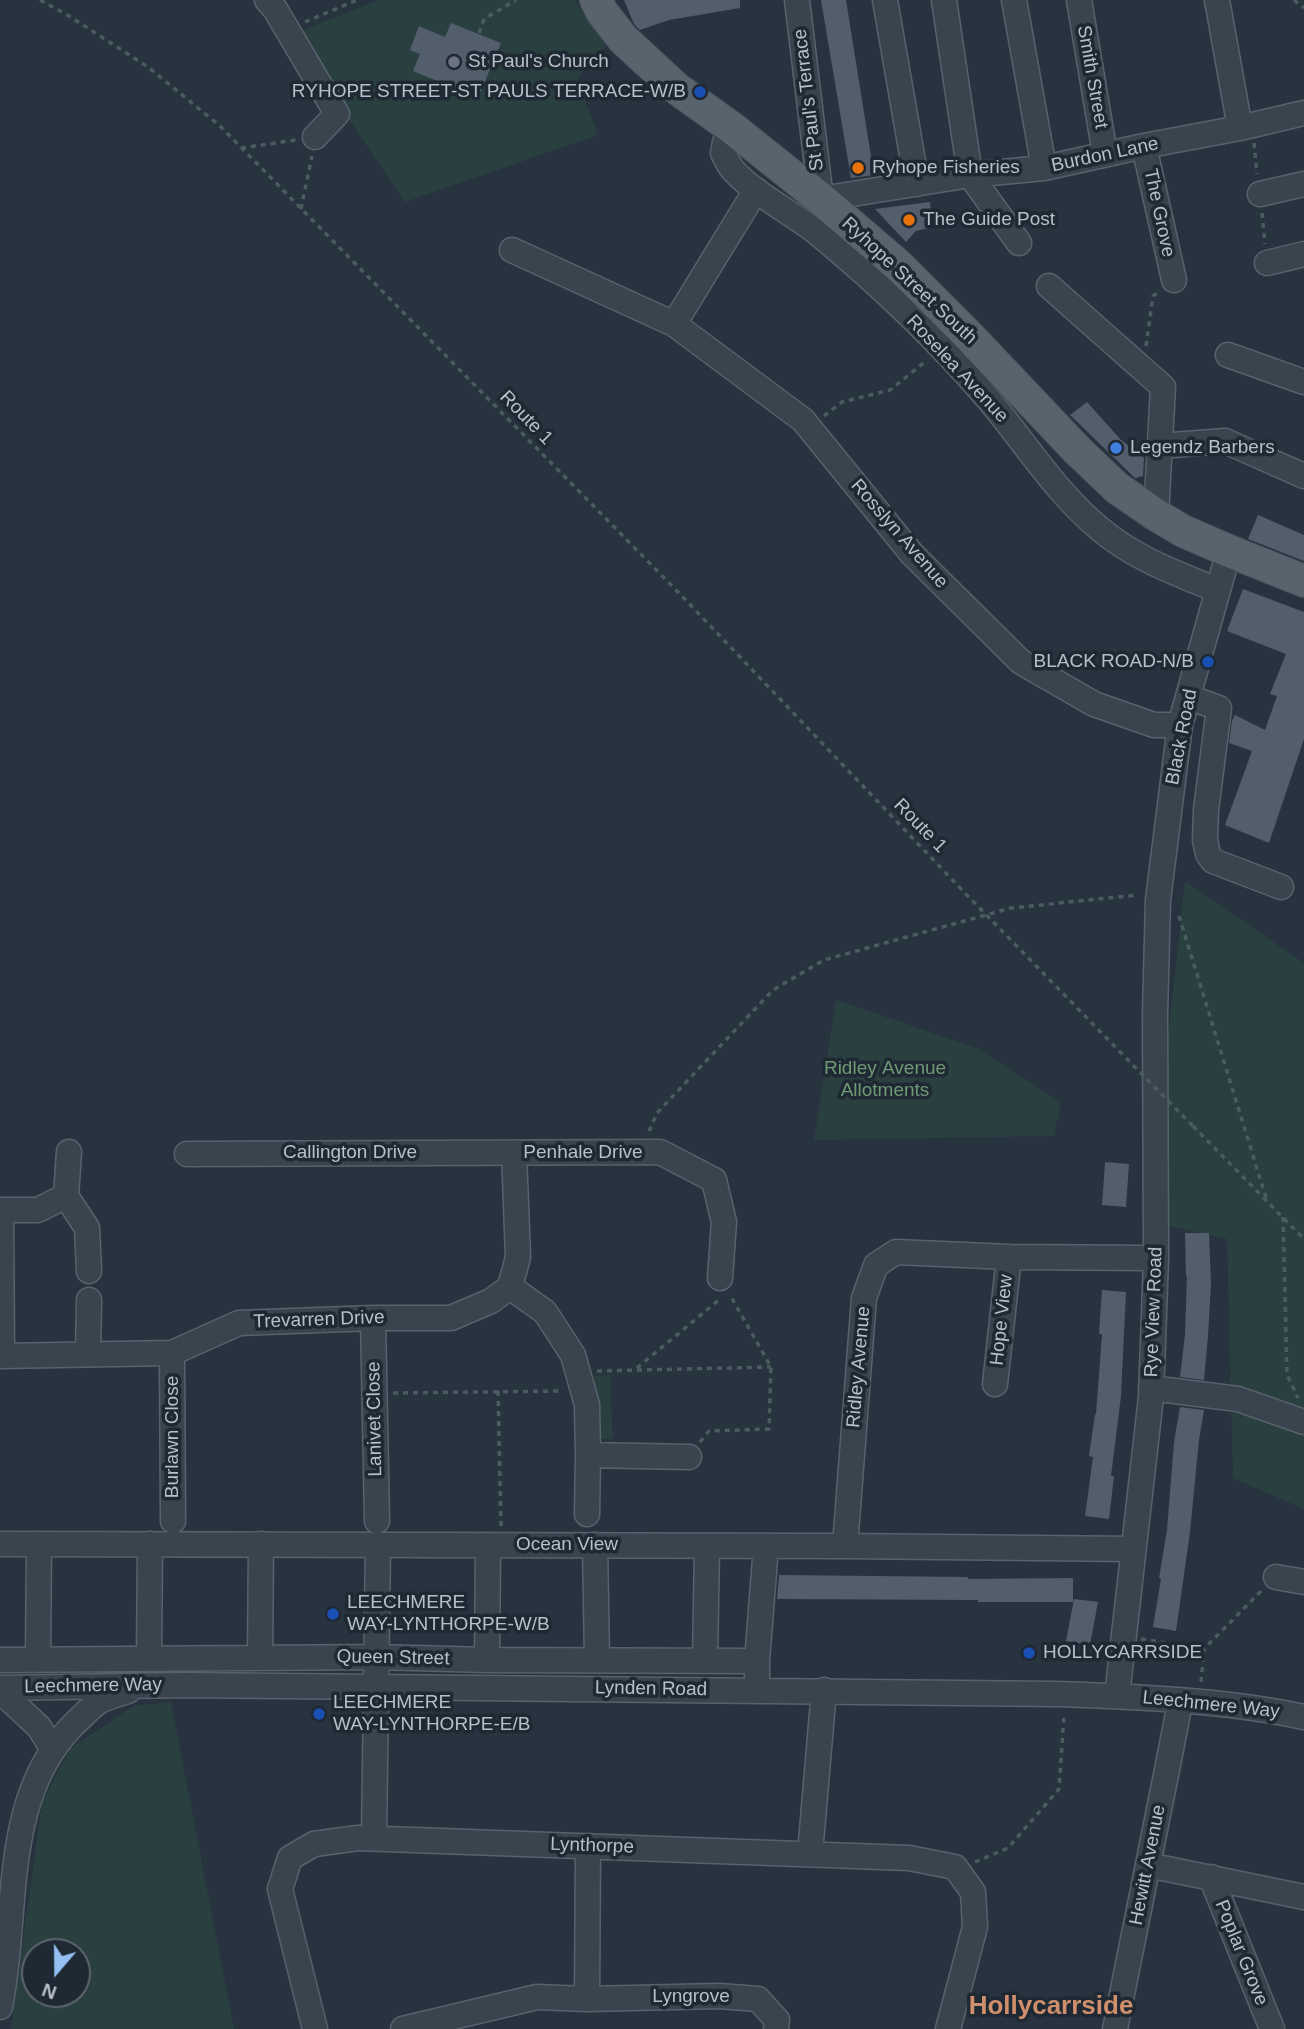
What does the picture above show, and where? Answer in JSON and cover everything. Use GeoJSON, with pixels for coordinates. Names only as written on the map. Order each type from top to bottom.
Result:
{"type":"FeatureCollection","features":[{"type":"Feature","properties":{"kind":"main road","name":"Ryhope Street South"},"geometry":{"type":"LineString","coordinates":[[596,0],[609,21],[631,47],[676,88],[732,128],[821,199],[900,267],[1117,488],[1183,531],[1304,581]]}},
{"type":"Feature","properties":{"kind":"street"},"geometry":{"type":"LineString","coordinates":[[267,0],[337,114],[315,137]]}},
{"type":"Feature","properties":{"kind":"street","name":"St Paul's Terrace"},"geometry":{"type":"LineString","coordinates":[[797,0],[821,199]]}},
{"type":"Feature","properties":{"kind":"street"},"geometry":{"type":"LineString","coordinates":[[885,0],[917,184]]}},
{"type":"Feature","properties":{"kind":"street"},"geometry":{"type":"LineString","coordinates":[[944,0],[970,175],[1019,243]]}},
{"type":"Feature","properties":{"kind":"street"},"geometry":{"type":"LineString","coordinates":[[1014,0],[1044,168]]}},
{"type":"Feature","properties":{"kind":"street","name":"Smith Street"},"geometry":{"type":"LineString","coordinates":[[1079,0],[1105,154]]}},
{"type":"Feature","properties":{"kind":"street"},"geometry":{"type":"LineString","coordinates":[[1216,0],[1240,128]]}},
{"type":"Feature","properties":{"kind":"street","name":"Burdon Lane"},"geometry":{"type":"LineString","coordinates":[[821,199],[970,175],[1044,168],[1304,113]]}},
{"type":"Feature","properties":{"kind":"street","name":"Roselea Avenue"},"geometry":{"type":"LineString","coordinates":[[732,128],[723,153],[733,170],[856,265],[941,348],[988,399],[1079,511],[1102,532],[1129,550],[1217,590]]}},
{"type":"Feature","properties":{"kind":"street","name":"The Grove"},"geometry":{"type":"LineString","coordinates":[[1144,146],[1174,280]]}},
{"type":"Feature","properties":{"kind":"street"},"geometry":{"type":"LineString","coordinates":[[1260,194],[1304,184]]}},
{"type":"Feature","properties":{"kind":"street"},"geometry":{"type":"LineString","coordinates":[[674,324],[756,190]]}},
{"type":"Feature","properties":{"kind":"street","name":"Rosslyn Avenue"},"geometry":{"type":"LineString","coordinates":[[512,250],[674,324],[803,421],[912,554],[1021,662],[1094,704],[1154,725],[1180,725]]}},
{"type":"Feature","properties":{"kind":"street"},"geometry":{"type":"LineString","coordinates":[[1267,263],[1304,254]]}},
{"type":"Feature","properties":{"kind":"street"},"geometry":{"type":"LineString","coordinates":[[1049,286],[1163,387],[1156,515]]}},
{"type":"Feature","properties":{"kind":"street"},"geometry":{"type":"LineString","coordinates":[[1228,355],[1304,382]]}},
{"type":"Feature","properties":{"kind":"street"},"geometry":{"type":"LineString","coordinates":[[1160,446],[1224,441],[1304,476]]}},
{"type":"Feature","properties":{"kind":"street","name":"Black Road"},"geometry":{"type":"LineString","coordinates":[[1157,927],[1168,900],[1180,725],[1229,551]]}},
{"type":"Feature","properties":{"kind":"street"},"geometry":{"type":"LineString","coordinates":[[1188,696],[1219,708],[1206,810],[1205,840],[1208,854],[1213,861],[1281,887]]}},
{"type":"Feature","properties":{"kind":"street","name":"Rye View Road"},"geometry":{"type":"LineString","coordinates":[[1117,1696],[1151,1388],[1156,1258],[1157,927]]}},
{"type":"Feature","properties":{"kind":"street"},"geometry":{"type":"LineString","coordinates":[[69,1152],[66,1196],[87,1228],[89,1271]]}},
{"type":"Feature","properties":{"kind":"street","name":"Penhale Drive"},"geometry":{"type":"LineString","coordinates":[[514,1153],[660,1152],[714,1180],[724,1222],[720,1278]]}},
{"type":"Feature","properties":{"kind":"street"},"geometry":{"type":"LineString","coordinates":[[514,1153],[518,1257],[510,1287],[545,1312],[573,1354],[587,1405],[587,1514]]}},
{"type":"Feature","properties":{"kind":"street","name":"Callington Drive"},"geometry":{"type":"LineString","coordinates":[[187,1154],[514,1153]]}},
{"type":"Feature","properties":{"kind":"street"},"geometry":{"type":"LineString","coordinates":[[1,1356],[0,1210],[38,1210],[66,1196]]}},
{"type":"Feature","properties":{"kind":"street","name":"Ridley Avenue"},"geometry":{"type":"LineString","coordinates":[[845,1546],[864,1298],[876,1265],[896,1252],[1009,1257],[1156,1258]]}},
{"type":"Feature","properties":{"kind":"street","name":"Hope View"},"geometry":{"type":"LineString","coordinates":[[995,1384],[1009,1257]]}},
{"type":"Feature","properties":{"kind":"street","name":"Trevarren Drive"},"geometry":{"type":"LineString","coordinates":[[1,1356],[172,1353],[239,1323],[451,1318],[491,1301],[510,1287]]}},
{"type":"Feature","properties":{"kind":"street"},"geometry":{"type":"LineString","coordinates":[[88,1353],[89,1300]]}},
{"type":"Feature","properties":{"kind":"street","name":"Lanivet Close"},"geometry":{"type":"LineString","coordinates":[[373,1318],[377,1533]]}},
{"type":"Feature","properties":{"kind":"street","name":"Burlawn Close"},"geometry":{"type":"LineString","coordinates":[[172,1353],[173,1521]]}},
{"type":"Feature","properties":{"kind":"street"},"geometry":{"type":"LineString","coordinates":[[1151,1388],[1301,1410]]}},
{"type":"Feature","properties":{"kind":"street"},"geometry":{"type":"LineString","coordinates":[[589,1455],[689,1457]]}},
{"type":"Feature","properties":{"kind":"street"},"geometry":{"type":"LineString","coordinates":[[374,1838],[377,1533]]}},
{"type":"Feature","properties":{"kind":"street","name":"Ocean View"},"geometry":{"type":"LineString","coordinates":[[0,1544],[261,1544],[377,1533],[495,1545],[1133,1549]]}},
{"type":"Feature","properties":{"kind":"street"},"geometry":{"type":"LineString","coordinates":[[38,1660],[39,1544]]}},
{"type":"Feature","properties":{"kind":"street"},"geometry":{"type":"LineString","coordinates":[[149,1659],[150,1544]]}},
{"type":"Feature","properties":{"kind":"street"},"geometry":{"type":"LineString","coordinates":[[260,1658],[261,1544]]}},
{"type":"Feature","properties":{"kind":"street"},"geometry":{"type":"LineString","coordinates":[[487,1660],[495,1545]]}},
{"type":"Feature","properties":{"kind":"street"},"geometry":{"type":"LineString","coordinates":[[595,1545],[597,1660]]}},
{"type":"Feature","properties":{"kind":"street"},"geometry":{"type":"LineString","coordinates":[[705,1660],[707,1546]]}},
{"type":"Feature","properties":{"kind":"street"},"geometry":{"type":"LineString","coordinates":[[757,1691],[766,1546]]}},
{"type":"Feature","properties":{"kind":"street"},"geometry":{"type":"LineString","coordinates":[[1276,1577],[1304,1582]]}},
{"type":"Feature","properties":{"kind":"street","name":"Queen Street"},"geometry":{"type":"LineString","coordinates":[[0,1660],[377,1657],[757,1661]]}},
{"type":"Feature","properties":{"kind":"street"},"geometry":{"type":"LineString","coordinates":[[0,2007],[5,1980],[12,1885],[21,1828],[39,1774],[64,1734],[99,1702],[130,1690],[185,1685]]}},
{"type":"Feature","properties":{"kind":"street","name":"Lynden Road"},"geometry":{"type":"LineString","coordinates":[[185,1685],[824,1690],[1117,1696]]}},
{"type":"Feature","properties":{"kind":"street","name":"Leechmere Way"},"geometry":{"type":"LineString","coordinates":[[0,1690],[185,1685]]}},
{"type":"Feature","properties":{"kind":"street"},"geometry":{"type":"LineString","coordinates":[[0,1690],[39,1727],[53,1750]]}},
{"type":"Feature","properties":{"kind":"street"},"geometry":{"type":"LineString","coordinates":[[810,1854],[824,1690]]}},
{"type":"Feature","properties":{"kind":"street","name":"Leechmere Way"},"geometry":{"type":"LineString","coordinates":[[1117,1696],[1272,1710],[1304,1717]]}},
{"type":"Feature","properties":{"kind":"street","name":"Hewitt Avenue"},"geometry":{"type":"LineString","coordinates":[[1115,2029],[1178,1713],[1189,1702]]}},
{"type":"Feature","properties":{"kind":"street","name":"Lynthorpe"},"geometry":{"type":"LineString","coordinates":[[315,2029],[280,1889],[289,1858],[314,1844],[374,1838],[909,1858],[955,1867],[957,1870]]}},
{"type":"Feature","properties":{"kind":"street"},"geometry":{"type":"LineString","coordinates":[[587,1846],[587,1999]]}},
{"type":"Feature","properties":{"kind":"street"},"geometry":{"type":"LineString","coordinates":[[1148,1865],[1304,1897]]}},
{"type":"Feature","properties":{"kind":"street"},"geometry":{"type":"LineString","coordinates":[[947,2029],[975,1927],[972,1892],[957,1870]]}},
{"type":"Feature","properties":{"kind":"street","name":"Poplar Grove"},"geometry":{"type":"LineString","coordinates":[[1211,1877],[1272,2029]]}},
{"type":"Feature","properties":{"kind":"street","name":"Lyngrove"},"geometry":{"type":"LineString","coordinates":[[403,2029],[537,1997],[587,1999],[719,1996],[758,1999],[776,2020],[776,2029]]}},
{"type":"Feature","properties":{"kind":"path","name":"Route 1"},"geometry":{"type":"LineString","coordinates":[[40,0],[148,67],[220,126],[679,593],[986,915],[1267,1201]]}},
{"type":"Feature","properties":{"kind":"path"},"geometry":{"type":"LineString","coordinates":[[287,30],[357,0]]}},
{"type":"Feature","properties":{"kind":"path"},"geometry":{"type":"LineString","coordinates":[[479,33],[484,19],[516,0]]}},
{"type":"Feature","properties":{"kind":"path"},"geometry":{"type":"LineString","coordinates":[[1294,0],[1304,8]]}},
{"type":"Feature","properties":{"kind":"path"},"geometry":{"type":"LineString","coordinates":[[242,148],[315,137],[301,209]]}},
{"type":"Feature","properties":{"kind":"path"},"geometry":{"type":"LineString","coordinates":[[1143,369],[1153,296],[1174,280]]}},
{"type":"Feature","properties":{"kind":"path"},"geometry":{"type":"LineString","coordinates":[[810,428],[842,402],[890,390],[941,348]]}},
{"type":"Feature","properties":{"kind":"path"},"geometry":{"type":"LineString","coordinates":[[639,1153],[657,1113],[773,990],[824,960],[1011,908],[1168,900],[1267,1201],[1304,1239]]}},
{"type":"Feature","properties":{"kind":"path"},"geometry":{"type":"LineString","coordinates":[[1283,1217],[1287,1375],[1301,1410]]}},
{"type":"Feature","properties":{"kind":"path"},"geometry":{"type":"LineString","coordinates":[[636,1369],[728,1292],[771,1367],[769,1429],[709,1431],[689,1457]]}},
{"type":"Feature","properties":{"kind":"path"},"geometry":{"type":"LineString","coordinates":[[374,1393],[498,1391],[580,1381],[636,1369],[771,1367]]}},
{"type":"Feature","properties":{"kind":"path"},"geometry":{"type":"LineString","coordinates":[[495,1545],[498,1391]]}},
{"type":"Feature","properties":{"kind":"path"},"geometry":{"type":"LineString","coordinates":[[1189,1702],[1204,1649],[1276,1577]]}},
{"type":"Feature","properties":{"kind":"path"},"geometry":{"type":"LineString","coordinates":[[1124,1636],[1204,1649]]}},
{"type":"Feature","properties":{"kind":"path"},"geometry":{"type":"LineString","coordinates":[[957,1870],[1008,1847],[1059,1789],[1065,1695]]}},
{"type":"Feature","properties":{"kind":"green space"},"geometry":{"type":"Polygon","coordinates":[[[379,0],[574,0],[606,46],[577,78],[598,135],[405,202],[341,108],[301,31],[379,0]]]}},
{"type":"Feature","properties":{"kind":"green space"},"geometry":{"type":"Polygon","coordinates":[[[1185,881],[1304,963],[1304,1509],[1233,1478],[1227,1239],[1156,1223],[1156,1146],[1185,881]]]}},
{"type":"Feature","properties":{"kind":"green space","name":"Ridley Avenue Allotments"},"geometry":{"type":"Polygon","coordinates":[[[836,1000],[977,1048],[1061,1103],[1054,1136],[814,1140],[836,1000]]]}},
{"type":"Feature","properties":{"kind":"green space"},"geometry":{"type":"Polygon","coordinates":[[[610,1375],[613,1439],[597,1439],[594,1376],[610,1375]]]}},
{"type":"Feature","properties":{"kind":"green space"},"geometry":{"type":"Polygon","coordinates":[[[171,1702],[234,2029],[11,2029],[21,1956],[21,2008],[91,2008],[91,1938],[23,1938],[42,1803],[70,1749],[133,1706],[171,1702]]]}},
{"type":"Feature","properties":{"kind":"building"},"geometry":{"type":"Polygon","coordinates":[[[624,0],[740,0],[740,8],[669,20],[640,30],[634,24],[624,0]]]}},
{"type":"Feature","properties":{"kind":"building"},"geometry":{"type":"Polygon","coordinates":[[[821,0],[846,0],[874,175],[851,178],[821,0]]]}},
{"type":"Feature","properties":{"kind":"building","name":"St Paul's Church"},"geometry":{"type":"Polygon","coordinates":[[[451,23],[501,43],[478,98],[413,71],[420,54],[410,50],[419,26],[445,37],[451,23]]]}},
{"type":"Feature","properties":{"kind":"building","name":"The Guide Post"},"geometry":{"type":"Polygon","coordinates":[[[930,202],[933,227],[916,231],[906,242],[875,209],[930,202]]]}},
{"type":"Feature","properties":{"kind":"building"},"geometry":{"type":"Polygon","coordinates":[[[1087,402],[1121,440],[1144,458],[1143,476],[1135,478],[1070,415],[1087,402]]]}},
{"type":"Feature","properties":{"kind":"building"},"geometry":{"type":"Polygon","coordinates":[[[1258,515],[1304,535],[1304,561],[1248,539],[1258,515]]]}},
{"type":"Feature","properties":{"kind":"building"},"geometry":{"type":"Polygon","coordinates":[[[1243,589],[1304,612],[1304,739],[1269,843],[1225,825],[1252,751],[1229,743],[1232,721],[1235,715],[1265,730],[1277,696],[1270,694],[1286,654],[1227,631],[1243,589]]]}},
{"type":"Feature","properties":{"kind":"building"},"geometry":{"type":"Polygon","coordinates":[[[1105,1162],[1129,1164],[1126,1207],[1102,1205],[1105,1162]]]}},
{"type":"Feature","properties":{"kind":"building"},"geometry":{"type":"Polygon","coordinates":[[[1185,1233],[1209,1233],[1211,1284],[1204,1380],[1180,1377],[1185,1335],[1185,1233]]]}},
{"type":"Feature","properties":{"kind":"building"},"geometry":{"type":"Polygon","coordinates":[[[1102,1290],[1126,1292],[1121,1396],[1111,1476],[1114,1476],[1109,1519],[1085,1516],[1093,1457],[1089,1456],[1096,1414],[1102,1334],[1099,1334],[1102,1290]]]}},
{"type":"Feature","properties":{"kind":"building"},"geometry":{"type":"Polygon","coordinates":[[[1180,1407],[1204,1410],[1176,1631],[1153,1627],[1180,1407]]]}},
{"type":"Feature","properties":{"kind":"building"},"geometry":{"type":"Polygon","coordinates":[[[779,1575],[1073,1578],[1073,1602],[777,1599],[779,1575]]]}},
{"type":"Feature","properties":{"kind":"building"},"geometry":{"type":"Polygon","coordinates":[[[1074,1599],[1098,1602],[1090,1645],[1066,1641],[1074,1599]]]}},
{"type":"Feature","properties":{"kind":"place","name":"St Paul's Church"},"geometry":{"type":"Point","coordinates":[454,62]}},
{"type":"Feature","properties":{"kind":"place","name":"RYHOPE STREET-ST PAULS TERRACE-W/B"},"geometry":{"type":"Point","coordinates":[700,92]}},
{"type":"Feature","properties":{"kind":"place","name":"Ryhope Fisheries"},"geometry":{"type":"Point","coordinates":[858,168]}},
{"type":"Feature","properties":{"kind":"place","name":"The Guide Post"},"geometry":{"type":"Point","coordinates":[909,220]}},
{"type":"Feature","properties":{"kind":"place","name":"Legendz Barbers"},"geometry":{"type":"Point","coordinates":[1116,448]}},
{"type":"Feature","properties":{"kind":"place","name":"BLACK ROAD-N/B"},"geometry":{"type":"Point","coordinates":[1208,662]}},
{"type":"Feature","properties":{"kind":"place","name":"LEECHMERE WAY-LYNTHORPE-W/B"},"geometry":{"type":"Point","coordinates":[333,1614]}},
{"type":"Feature","properties":{"kind":"place","name":"HOLLYCARRSIDE"},"geometry":{"type":"Point","coordinates":[1029,1653]}},
{"type":"Feature","properties":{"kind":"place","name":"LEECHMERE WAY-LYNTHORPE-E/B"},"geometry":{"type":"Point","coordinates":[319,1714]}},
{"type":"Feature","properties":{"kind":"district","name":"Hollycarrside"},"geometry":{"type":"Point","coordinates":[1051,2007]}}]}
